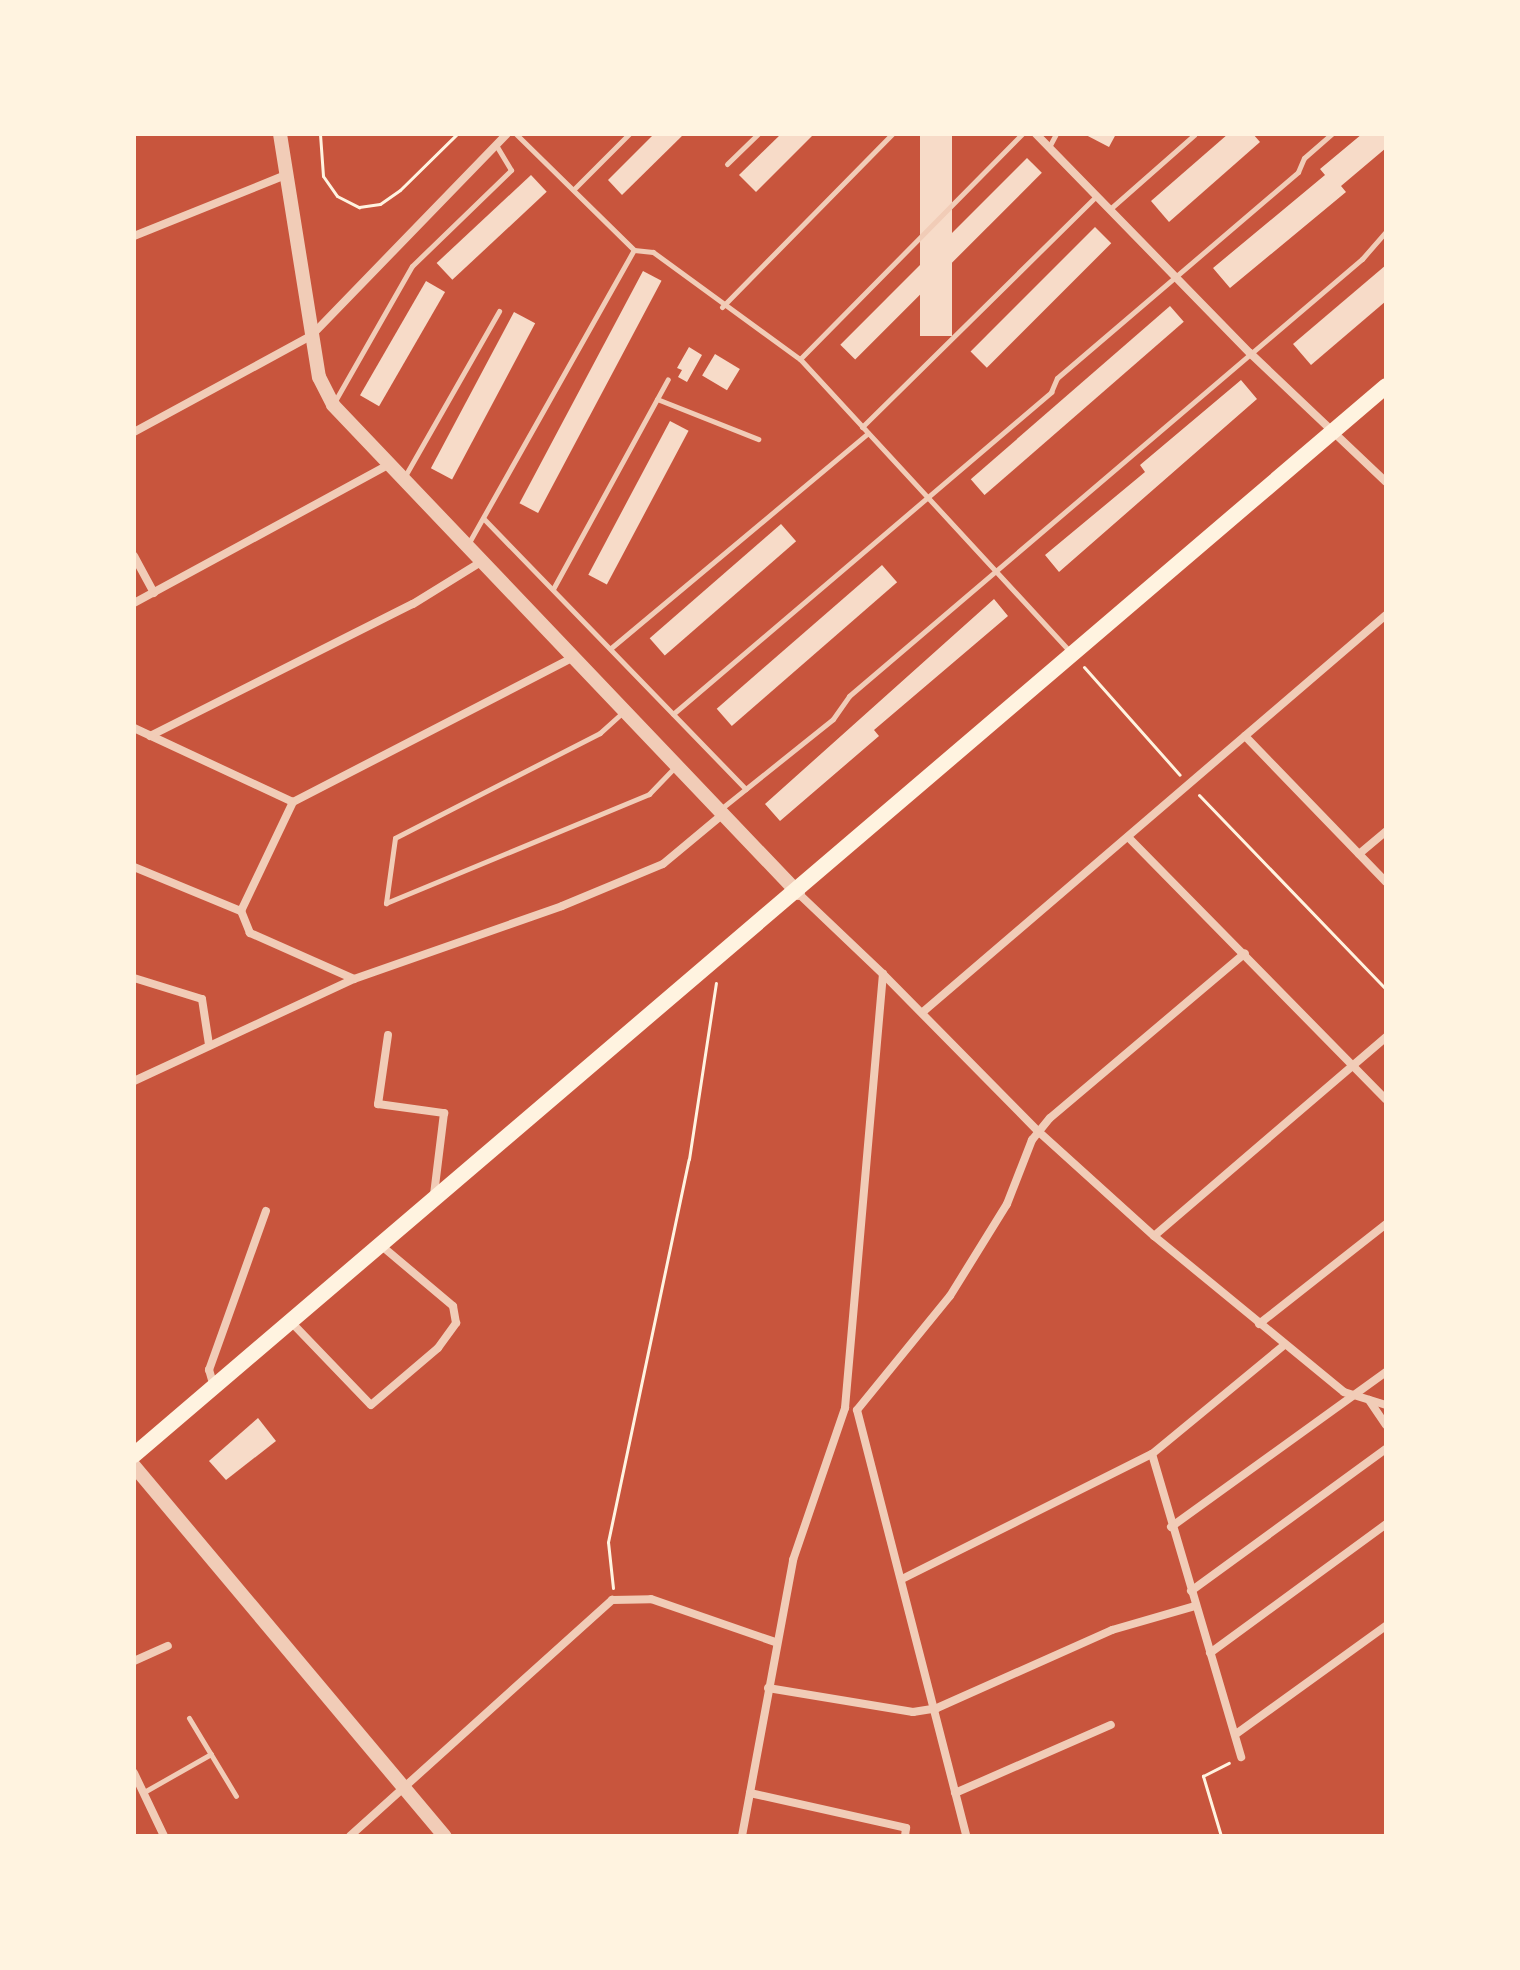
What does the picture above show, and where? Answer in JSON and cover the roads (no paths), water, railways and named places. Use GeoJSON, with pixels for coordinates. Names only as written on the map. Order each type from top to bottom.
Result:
{"type":"FeatureCollection","features":[{"type":"Feature","properties":{"kind":"main road"},"geometry":{"type":"LineString","coordinates":[[134,1455],[293,1324],[798,893],[1386,386]]}},
{"type":"Feature","properties":{"kind":"street"},"geometry":{"type":"LineString","coordinates":[[280,134],[319,377],[333,405],[798,893],[924,1011],[1039,1132],[1154,1236],[1284,1345],[1352,1395],[1386,1405]]}},
{"type":"Feature","properties":{"kind":"street"},"geometry":{"type":"LineString","coordinates":[[134,432],[311,336],[327,313],[507,134]]}},
{"type":"Feature","properties":{"kind":"street"},"geometry":{"type":"LineString","coordinates":[[1036,134],[1250,353],[1335,430],[1386,482]]}},
{"type":"Feature","properties":{"kind":"street"},"geometry":{"type":"LineString","coordinates":[[134,236],[286,175]]}},
{"type":"Feature","properties":{"kind":"street"},"geometry":{"type":"LineString","coordinates":[[134,603],[388,465]]}},
{"type":"Feature","properties":{"kind":"street"},"geometry":{"type":"LineString","coordinates":[[134,556],[154,593]]}},
{"type":"Feature","properties":{"kind":"street"},"geometry":{"type":"LineString","coordinates":[[150,736],[413,604],[481,562]]}},
{"type":"Feature","properties":{"kind":"street"},"geometry":{"type":"LineString","coordinates":[[924,1011],[1386,615]]}},
{"type":"Feature","properties":{"kind":"street"},"geometry":{"type":"LineString","coordinates":[[241,911],[293,802],[574,657]]}},
{"type":"Feature","properties":{"kind":"street"},"geometry":{"type":"LineString","coordinates":[[134,728],[293,802]]}},
{"type":"Feature","properties":{"kind":"street"},"geometry":{"type":"LineString","coordinates":[[1245,736],[1386,882]]}},
{"type":"Feature","properties":{"kind":"street"},"geometry":{"type":"LineString","coordinates":[[134,1081],[354,979],[562,906],[663,864],[722,812]]}},
{"type":"Feature","properties":{"kind":"street"},"geometry":{"type":"LineString","coordinates":[[1359,854],[1386,831]]}},
{"type":"Feature","properties":{"kind":"street"},"geometry":{"type":"LineString","coordinates":[[1128,837],[1386,1100]]}},
{"type":"Feature","properties":{"kind":"street"},"geometry":{"type":"LineString","coordinates":[[134,867],[241,911],[250,933],[354,979]]}},
{"type":"Feature","properties":{"kind":"street"},"geometry":{"type":"LineString","coordinates":[[857,1410],[950,1296],[1007,1204],[1039,1132],[1245,953]]}},
{"type":"Feature","properties":{"kind":"street"},"geometry":{"type":"LineString","coordinates":[[742,1836],[775,1642],[793,1560],[845,1408],[883,974]]}},
{"type":"Feature","properties":{"kind":"street"},"geometry":{"type":"LineString","coordinates":[[134,978],[202,999],[209,1045]]}},
{"type":"Feature","properties":{"kind":"street"},"geometry":{"type":"LineString","coordinates":[[388,1035],[378,1104],[444,1113],[433,1204]]}},
{"type":"Feature","properties":{"kind":"street"},"geometry":{"type":"LineString","coordinates":[[1154,1236],[1386,1037]]}},
{"type":"Feature","properties":{"kind":"street"},"geometry":{"type":"LineString","coordinates":[[214,1388],[209,1370],[266,1211]]}},
{"type":"Feature","properties":{"kind":"street"},"geometry":{"type":"LineString","coordinates":[[1259,1324],[1386,1224]]}},
{"type":"Feature","properties":{"kind":"street"},"geometry":{"type":"LineString","coordinates":[[293,1324],[371,1405],[416,1367],[456,1323],[453,1306],[383,1247]]}},
{"type":"Feature","properties":{"kind":"street"},"geometry":{"type":"LineString","coordinates":[[902,1579],[1152,1454],[1284,1345]]}},
{"type":"Feature","properties":{"kind":"street"},"geometry":{"type":"LineString","coordinates":[[1171,1527],[1386,1372]]}},
{"type":"Feature","properties":{"kind":"street"},"geometry":{"type":"LineString","coordinates":[[1369,1400],[1386,1425]]}},
{"type":"Feature","properties":{"kind":"street"},"geometry":{"type":"LineString","coordinates":[[845,1408],[857,1410]]}},
{"type":"Feature","properties":{"kind":"street"},"geometry":{"type":"LineString","coordinates":[[857,1410],[937,1708],[966,1836]]}},
{"type":"Feature","properties":{"kind":"street"},"geometry":{"type":"LineString","coordinates":[[1191,1591],[1386,1449]]}},
{"type":"Feature","properties":{"kind":"street"},"geometry":{"type":"LineString","coordinates":[[1152,1454],[1241,1757]]}},
{"type":"Feature","properties":{"kind":"street"},"geometry":{"type":"LineString","coordinates":[[134,1466],[444,1836]]}},
{"type":"Feature","properties":{"kind":"street"},"geometry":{"type":"LineString","coordinates":[[1210,1653],[1386,1524]]}},
{"type":"Feature","properties":{"kind":"street"},"geometry":{"type":"LineString","coordinates":[[350,1836],[406,1790],[612,1600],[651,1599],[775,1642]]}},
{"type":"Feature","properties":{"kind":"street"},"geometry":{"type":"LineString","coordinates":[[768,1688],[913,1712],[937,1708],[1112,1630],[1195,1606]]}},
{"type":"Feature","properties":{"kind":"street"},"geometry":{"type":"LineString","coordinates":[[1236,1734],[1386,1626]]}},
{"type":"Feature","properties":{"kind":"street"},"geometry":{"type":"LineString","coordinates":[[134,1661],[168,1646]]}},
{"type":"Feature","properties":{"kind":"street"},"geometry":{"type":"LineString","coordinates":[[955,1793],[1111,1725]]}},
{"type":"Feature","properties":{"kind":"street"},"geometry":{"type":"LineString","coordinates":[[134,1773],[164,1836]]}},
{"type":"Feature","properties":{"kind":"street"},"geometry":{"type":"LineString","coordinates":[[750,1793],[906,1828],[905,1836]]}},
{"type":"Feature","properties":{"kind":"lane"},"geometry":{"type":"LineString","coordinates":[[516,134],[634,250],[653,252],[722,307],[800,359],[999,570],[1073,656]]}},
{"type":"Feature","properties":{"kind":"lane"},"geometry":{"type":"LineString","coordinates":[[574,189],[629,134]]}},
{"type":"Feature","properties":{"kind":"lane"},"geometry":{"type":"LineString","coordinates":[[727,164],[758,134]]}},
{"type":"Feature","properties":{"kind":"lane"},"geometry":{"type":"LineString","coordinates":[[722,307],[892,134]]}},
{"type":"Feature","properties":{"kind":"lane"},"geometry":{"type":"LineString","coordinates":[[800,359],[1022,134]]}},
{"type":"Feature","properties":{"kind":"lane"},"geometry":{"type":"LineString","coordinates":[[1049,147],[1056,134]]}},
{"type":"Feature","properties":{"kind":"lane"},"geometry":{"type":"LineString","coordinates":[[1109,210],[1195,134]]}},
{"type":"Feature","properties":{"kind":"lane"},"geometry":{"type":"LineString","coordinates":[[673,714],[1051,392],[1057,378],[1298,172],[1304,158],[1332,134]]}},
{"type":"Feature","properties":{"kind":"lane"},"geometry":{"type":"LineString","coordinates":[[333,405],[412,266],[511,170],[496,145]]}},
{"type":"Feature","properties":{"kind":"lane"},"geometry":{"type":"LineString","coordinates":[[862,427],[1096,196]]}},
{"type":"Feature","properties":{"kind":"lane"},"geometry":{"type":"LineString","coordinates":[[722,812],[833,719],[849,696],[1362,259],[1365,249],[1386,231]]}},
{"type":"Feature","properties":{"kind":"lane"},"geometry":{"type":"LineString","coordinates":[[467,546],[634,250]]}},
{"type":"Feature","properties":{"kind":"lane"},"geometry":{"type":"LineString","coordinates":[[402,480],[499,311]]}},
{"type":"Feature","properties":{"kind":"lane"},"geometry":{"type":"LineString","coordinates":[[553,589],[668,379]]}},
{"type":"Feature","properties":{"kind":"lane"},"geometry":{"type":"LineString","coordinates":[[657,399],[758,439]]}},
{"type":"Feature","properties":{"kind":"lane"},"geometry":{"type":"LineString","coordinates":[[610,648],[868,433]]}},
{"type":"Feature","properties":{"kind":"lane"},"geometry":{"type":"LineString","coordinates":[[484,519],[746,789]]}},
{"type":"Feature","properties":{"kind":"lane"},"geometry":{"type":"LineString","coordinates":[[625,711],[600,733],[395,838],[386,903],[649,794],[677,764]]}},
{"type":"Feature","properties":{"kind":"lane"},"geometry":{"type":"LineString","coordinates":[[189,1718],[236,1796]]}},
{"type":"Feature","properties":{"kind":"lane"},"geometry":{"type":"LineString","coordinates":[[143,1793],[211,1754]]}}]}
